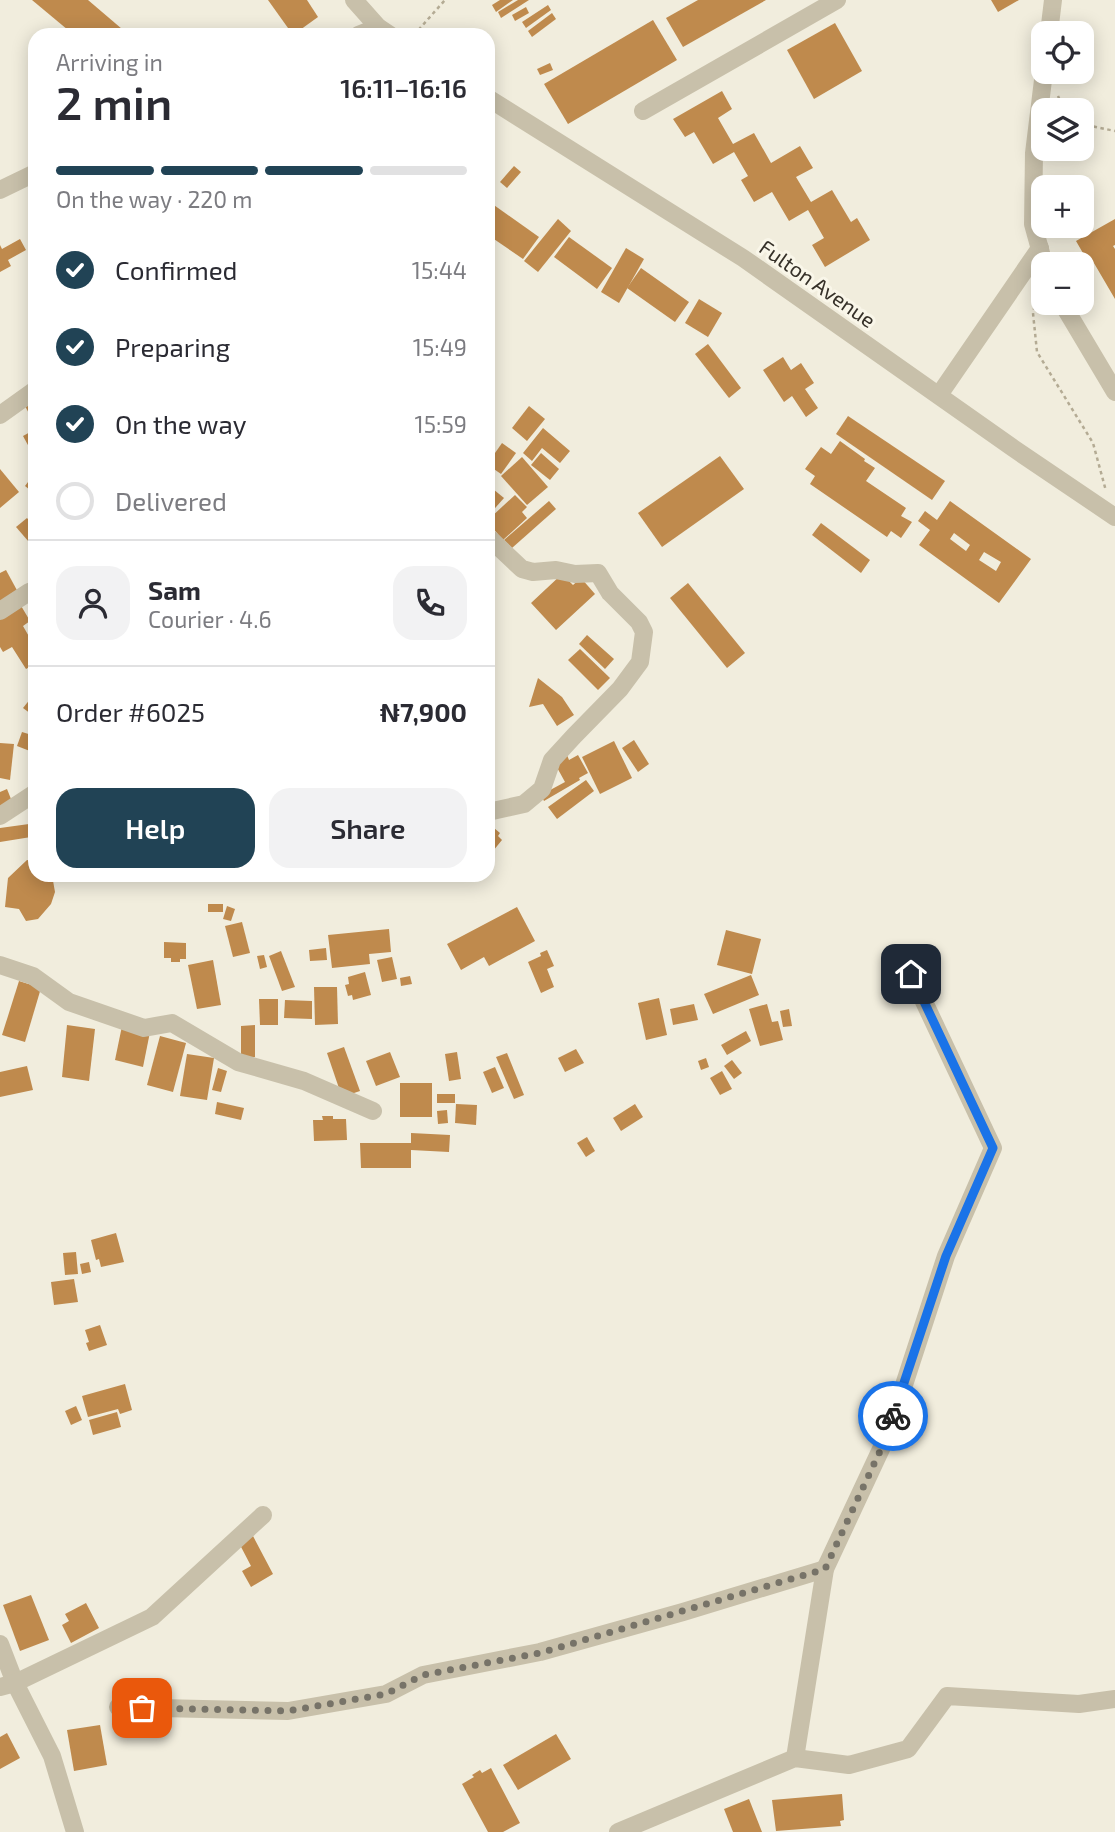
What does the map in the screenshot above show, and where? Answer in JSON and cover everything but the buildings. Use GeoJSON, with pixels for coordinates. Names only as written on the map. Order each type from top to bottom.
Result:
{"type":"FeatureCollection","features":[{"type":"Feature","properties":{"kind":"street"},"geometry":{"type":"LineString","coordinates":[[354,0],[381,28]]}},
{"type":"Feature","properties":{"kind":"street"},"geometry":{"type":"LineString","coordinates":[[643,111],[836,0]]}},
{"type":"Feature","properties":{"kind":"street"},"geometry":{"type":"LineString","coordinates":[[1050,21],[1053,0]]}},
{"type":"Feature","properties":{"kind":"street"},"geometry":{"type":"LineString","coordinates":[[1041,252],[1033,224],[1034,165],[1043,84]]}},
{"type":"Feature","properties":{"kind":"street","name":"Fulton Avenue"},"geometry":{"type":"LineString","coordinates":[[495,101],[743,258],[1013,449],[1114,516]]}},
{"type":"Feature","properties":{"kind":"street"},"geometry":{"type":"LineString","coordinates":[[0,190],[28,176]]}},
{"type":"Feature","properties":{"kind":"street"},"geometry":{"type":"LineString","coordinates":[[939,395],[1031,271]]}},
{"type":"Feature","properties":{"kind":"street"},"geometry":{"type":"LineString","coordinates":[[1069,315],[1115,392]]}},
{"type":"Feature","properties":{"kind":"street"},"geometry":{"type":"LineString","coordinates":[[0,415],[28,395]]}},
{"type":"Feature","properties":{"kind":"street"},"geometry":{"type":"LineString","coordinates":[[495,544],[522,569],[533,572],[556,570],[575,574],[598,573],[610,593],[639,622],[644,632],[640,662],[620,690],[552,760],[542,789],[524,804],[495,810]]}},
{"type":"Feature","properties":{"kind":"street"},"geometry":{"type":"LineString","coordinates":[[0,611],[28,593]]}},
{"type":"Feature","properties":{"kind":"street"},"geometry":{"type":"LineString","coordinates":[[0,816],[28,798]]}},
{"type":"Feature","properties":{"kind":"street"},"geometry":{"type":"LineString","coordinates":[[0,965],[33,976],[69,1002],[144,1028],[173,1023],[238,1062],[304,1081],[373,1111]]}},
{"type":"Feature","properties":{"kind":"street"},"geometry":{"type":"LineString","coordinates":[[795,1759],[825,1569],[888,1434],[946,1256],[993,1148],[911,974]]}},
{"type":"Feature","properties":{"kind":"street"},"geometry":{"type":"LineString","coordinates":[[8,1685],[152,1617],[262,1515]]}},
{"type":"Feature","properties":{"kind":"street"},"geometry":{"type":"LineString","coordinates":[[118,1707],[288,1711],[386,1694],[423,1675],[540,1653],[825,1569]]}},
{"type":"Feature","properties":{"kind":"street"},"geometry":{"type":"LineString","coordinates":[[0,1644],[8,1685],[52,1756],[75,1832]]}},
{"type":"Feature","properties":{"kind":"street"},"geometry":{"type":"LineString","coordinates":[[628,1830],[795,1759],[849,1765],[908,1749],[947,1696],[1079,1704],[1115,1699]]}},
{"type":"Feature","properties":{"kind":"path"},"geometry":{"type":"LineString","coordinates":[[420,28],[445,0]]}},
{"type":"Feature","properties":{"kind":"path"},"geometry":{"type":"LineString","coordinates":[[1094,127],[1115,131]]}},
{"type":"Feature","properties":{"kind":"path"},"geometry":{"type":"LineString","coordinates":[[1033,315],[1037,352],[1093,443],[1114,516]]}},
{"type":"Feature","properties":{"kind":"way so far"},"geometry":{"type":"LineString","coordinates":[[142,1708],[288,1711],[386,1694],[423,1675],[540,1653],[825,1569],[888,1434],[893,1416]]}},
{"type":"Feature","properties":{"kind":"route"},"geometry":{"type":"LineString","coordinates":[[893,1416],[946,1256],[993,1148],[911,974]]}}]}
